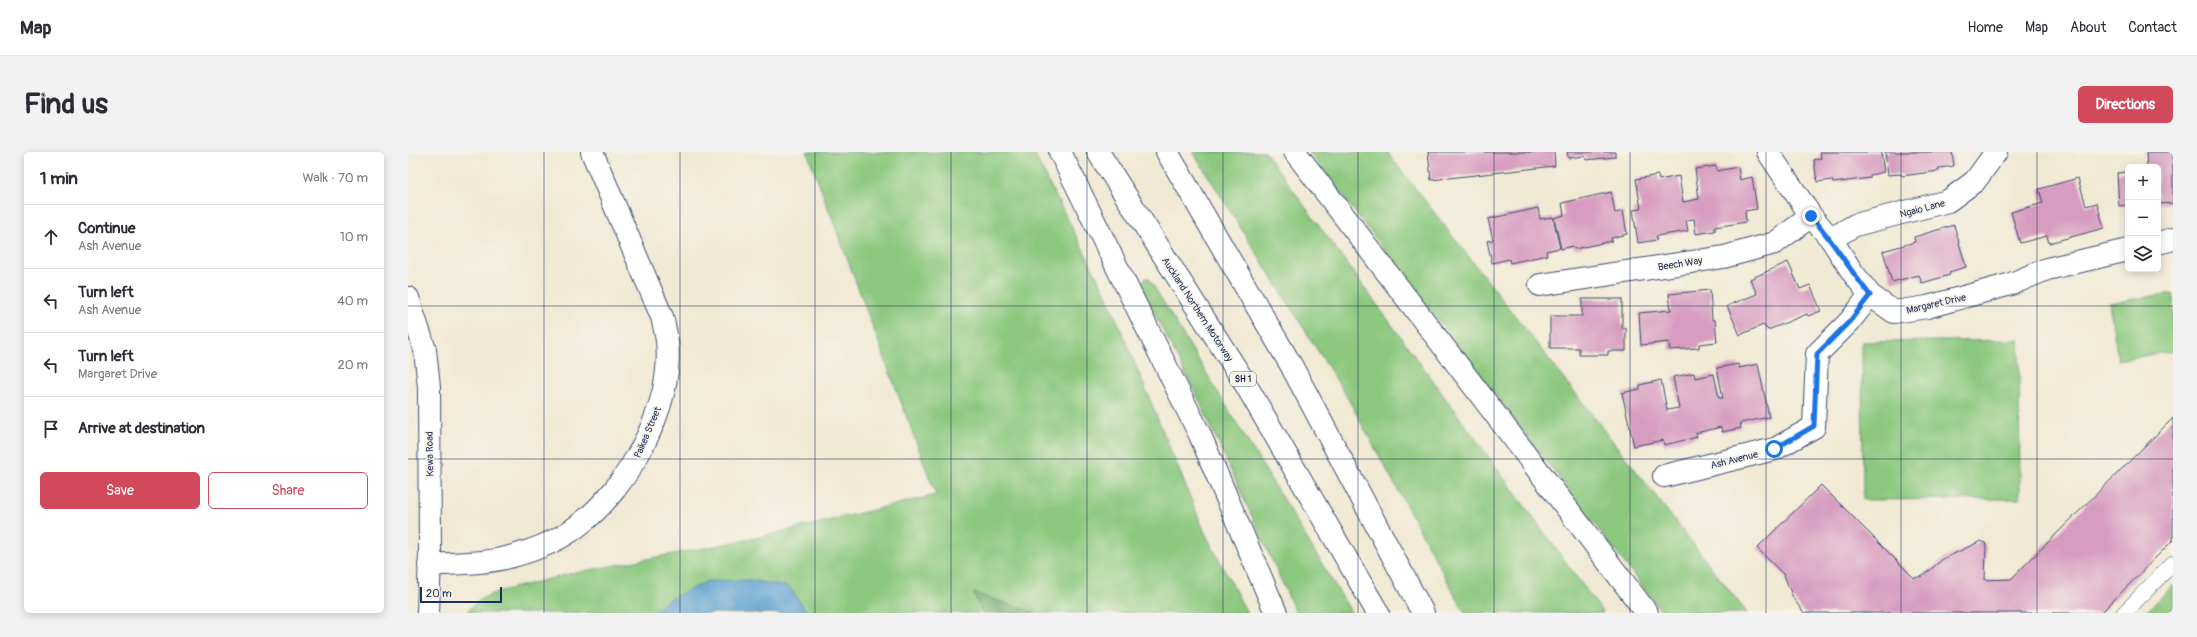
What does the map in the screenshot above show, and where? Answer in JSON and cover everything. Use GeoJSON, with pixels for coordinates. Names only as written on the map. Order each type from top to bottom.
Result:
{"type":"FeatureCollection","features":[{"type":"Feature","properties":{"kind":"main road","name":"Paikea Street"},"geometry":{"type":"LineString","coordinates":[[429,565],[483,562],[513,556],[539,547],[578,526],[599,508],[628,472],[640,451],[657,412],[664,386],[667,342],[662,317],[592,152]]}},
{"type":"Feature","properties":{"kind":"main road"},"geometry":{"type":"LineString","coordinates":[[1060,152],[1200,435],[1276,613]]}},
{"type":"Feature","properties":{"kind":"main road","name":"Auckland Northern Motorway"},"geometry":{"type":"LineString","coordinates":[[1098,152],[1243,380],[1378,613]]}},
{"type":"Feature","properties":{"kind":"main road"},"geometry":{"type":"LineString","coordinates":[[1167,152],[1292,365],[1423,613]]}},
{"type":"Feature","properties":{"kind":"main road"},"geometry":{"type":"LineString","coordinates":[[1294,152],[1647,613]]}},
{"type":"Feature","properties":{"kind":"main road","name":"Margaret Drive"},"geometry":{"type":"LineString","coordinates":[[1768,152],[1811,216],[1831,239],[1853,273],[1870,295],[1894,312],[1927,307],[2011,284],[2047,269],[2125,251]]}},
{"type":"Feature","properties":{"kind":"main road","name":"Ngaio Lane"},"geometry":{"type":"LineString","coordinates":[[1831,239],[1855,225],[1948,201],[1975,181],[1996,152]]}},
{"type":"Feature","properties":{"kind":"main road","name":"Beech Way"},"geometry":{"type":"LineString","coordinates":[[1540,285],[1724,257],[1775,243],[1811,216]]}},
{"type":"Feature","properties":{"kind":"main road"},"geometry":{"type":"LineString","coordinates":[[2161,241],[2173,239]]}},
{"type":"Feature","properties":{"kind":"main road","name":"Ash Avenue"},"geometry":{"type":"LineString","coordinates":[[1664,476],[1774,449],[1814,426],[1817,354],[1850,321],[1870,295]]}},
{"type":"Feature","properties":{"kind":"main road","name":"Kewa Road"},"geometry":{"type":"LineString","coordinates":[[408,298],[419,327],[425,350],[429,387],[428,613]]}},
{"type":"Feature","properties":{"kind":"lane"},"geometry":{"type":"LineString","coordinates":[[2124,613],[2173,563]]}},
{"type":"Feature","properties":{"kind":"green space"},"geometry":{"type":"Polygon","coordinates":[[[807,152],[1033,152],[1107,296],[1205,533],[1247,613],[1036,613],[974,593],[983,613],[468,613],[470,608],[481,599],[497,592],[569,574],[756,538],[936,495],[807,152]]]}},
{"type":"Feature","properties":{"kind":"green space"},"geometry":{"type":"Polygon","coordinates":[[[1193,152],[1265,152],[1603,613],[1465,613],[1347,397],[1193,152]]]}},
{"type":"Feature","properties":{"kind":"green space"},"geometry":{"type":"Polygon","coordinates":[[[1309,152],[1387,152],[1747,613],[1663,613],[1309,152]]]}},
{"type":"Feature","properties":{"kind":"green space"},"geometry":{"type":"Polygon","coordinates":[[[1148,277],[1351,613],[1296,613],[1198,398],[1139,284],[1148,277]]]}},
{"type":"Feature","properties":{"kind":"green space"},"geometry":{"type":"Polygon","coordinates":[[[2173,293],[2173,351],[2118,360],[2109,303],[2173,293]]]}},
{"type":"Feature","properties":{"kind":"green space"},"geometry":{"type":"Polygon","coordinates":[[[2019,340],[2020,499],[1863,500],[1862,342],[2019,340]]]}},
{"type":"Feature","properties":{"kind":"green space"},"geometry":{"type":"Polygon","coordinates":[[[2173,585],[2173,613],[2145,613],[2173,585]]]}},
{"type":"Feature","properties":{"kind":"green space"},"geometry":{"type":"Polygon","coordinates":[[[973,593],[1036,613],[983,613],[973,593]]]}},
{"type":"Feature","properties":{"kind":"water"},"geometry":{"type":"Polygon","coordinates":[[[750,580],[789,587],[808,613],[653,613],[668,600],[708,581],[750,580]]]}},
{"type":"Feature","properties":{"kind":"building"},"geometry":{"type":"Polygon","coordinates":[[[1428,152],[1554,152],[1555,166],[1431,180],[1428,152]]]}},
{"type":"Feature","properties":{"kind":"building"},"geometry":{"type":"Polygon","coordinates":[[[1567,152],[1615,152],[1615,157],[1586,160],[1585,156],[1568,158],[1567,152]]]}},
{"type":"Feature","properties":{"kind":"building"},"geometry":{"type":"Polygon","coordinates":[[[1820,152],[1881,152],[1884,172],[1870,175],[1870,178],[1833,183],[1832,180],[1817,182],[1814,160],[1821,158],[1820,152]]]}},
{"type":"Feature","properties":{"kind":"building"},"geometry":{"type":"Polygon","coordinates":[[[1885,152],[1952,152],[1954,166],[1939,168],[1939,171],[1902,176],[1901,174],[1888,175],[1885,152]]]}},
{"type":"Feature","properties":{"kind":"building"},"geometry":{"type":"Polygon","coordinates":[[[2146,152],[2173,152],[2173,203],[2161,204],[2161,164],[2147,164],[2146,152]]]}},
{"type":"Feature","properties":{"kind":"building"},"geometry":{"type":"Polygon","coordinates":[[[1716,166],[1717,171],[1738,167],[1740,180],[1752,177],[1757,209],[1745,211],[1746,222],[1715,227],[1715,231],[1696,234],[1694,219],[1686,220],[1688,231],[1656,236],[1657,240],[1638,243],[1633,210],[1641,209],[1636,179],[1658,175],[1659,180],[1679,176],[1683,202],[1699,199],[1695,169],[1716,166]]]}},
{"type":"Feature","properties":{"kind":"building"},"geometry":{"type":"Polygon","coordinates":[[[2125,172],[2125,205],[2119,206],[2117,173],[2125,172]]]}},
{"type":"Feature","properties":{"kind":"building"},"geometry":{"type":"Polygon","coordinates":[[[2078,178],[2086,206],[2097,203],[2104,228],[2049,243],[2047,236],[2020,243],[2011,212],[2043,203],[2039,189],[2078,178]]]}},
{"type":"Feature","properties":{"kind":"building"},"geometry":{"type":"Polygon","coordinates":[[[1611,192],[1615,213],[1623,211],[1627,234],[1611,238],[1612,241],[1574,249],[1573,246],[1561,249],[1554,218],[1564,215],[1562,203],[1611,192]]]}},
{"type":"Feature","properties":{"kind":"building"},"geometry":{"type":"Polygon","coordinates":[[[1538,208],[1540,219],[1553,217],[1560,248],[1546,251],[1547,255],[1510,263],[1509,259],[1492,263],[1487,241],[1493,240],[1488,219],[1538,208]]]}},
{"type":"Feature","properties":{"kind":"building"},"geometry":{"type":"Polygon","coordinates":[[[1954,225],[1966,267],[1949,272],[1950,275],[1922,283],[1919,275],[1892,282],[1883,251],[1915,242],[1914,237],[1954,225]]]}},
{"type":"Feature","properties":{"kind":"building"},"geometry":{"type":"Polygon","coordinates":[[[1788,262],[1800,289],[1810,285],[1821,311],[1808,316],[1807,314],[1768,330],[1763,325],[1740,335],[1727,306],[1757,294],[1750,279],[1788,262]]]}},
{"type":"Feature","properties":{"kind":"building"},"geometry":{"type":"Polygon","coordinates":[[[1710,290],[1712,320],[1715,320],[1717,342],[1699,344],[1699,348],[1670,350],[1669,342],[1641,345],[1639,313],[1671,310],[1669,294],[1710,290]]]}},
{"type":"Feature","properties":{"kind":"building"},"geometry":{"type":"Polygon","coordinates":[[[1582,299],[1622,299],[1622,328],[1626,328],[1626,351],[1608,351],[1608,355],[1579,355],[1579,348],[1550,348],[1550,316],[1582,316],[1582,299]]]}},
{"type":"Feature","properties":{"kind":"building"},"geometry":{"type":"Polygon","coordinates":[[[1738,364],[1739,368],[1758,364],[1769,417],[1740,423],[1741,428],[1722,432],[1721,427],[1696,433],[1697,437],[1664,445],[1663,440],[1634,446],[1622,393],[1640,389],[1640,385],[1661,380],[1667,410],[1679,408],[1673,377],[1694,373],[1695,378],[1714,374],[1719,398],[1723,398],[1717,368],[1738,364]]]}},
{"type":"Feature","properties":{"kind":"building"},"geometry":{"type":"Polygon","coordinates":[[[2173,418],[2173,540],[2101,613],[1804,613],[1793,598],[1784,575],[1757,548],[1821,485],[1914,578],[1923,576],[1943,559],[1981,541],[1985,543],[1986,547],[1985,580],[2011,579],[2173,418]]]}},
{"type":"Feature","properties":{"kind":"route"},"geometry":{"type":"LineString","coordinates":[[1774,449],[1814,426],[1817,354],[1850,321],[1870,295],[1853,273],[1831,239],[1811,216]]}}]}
